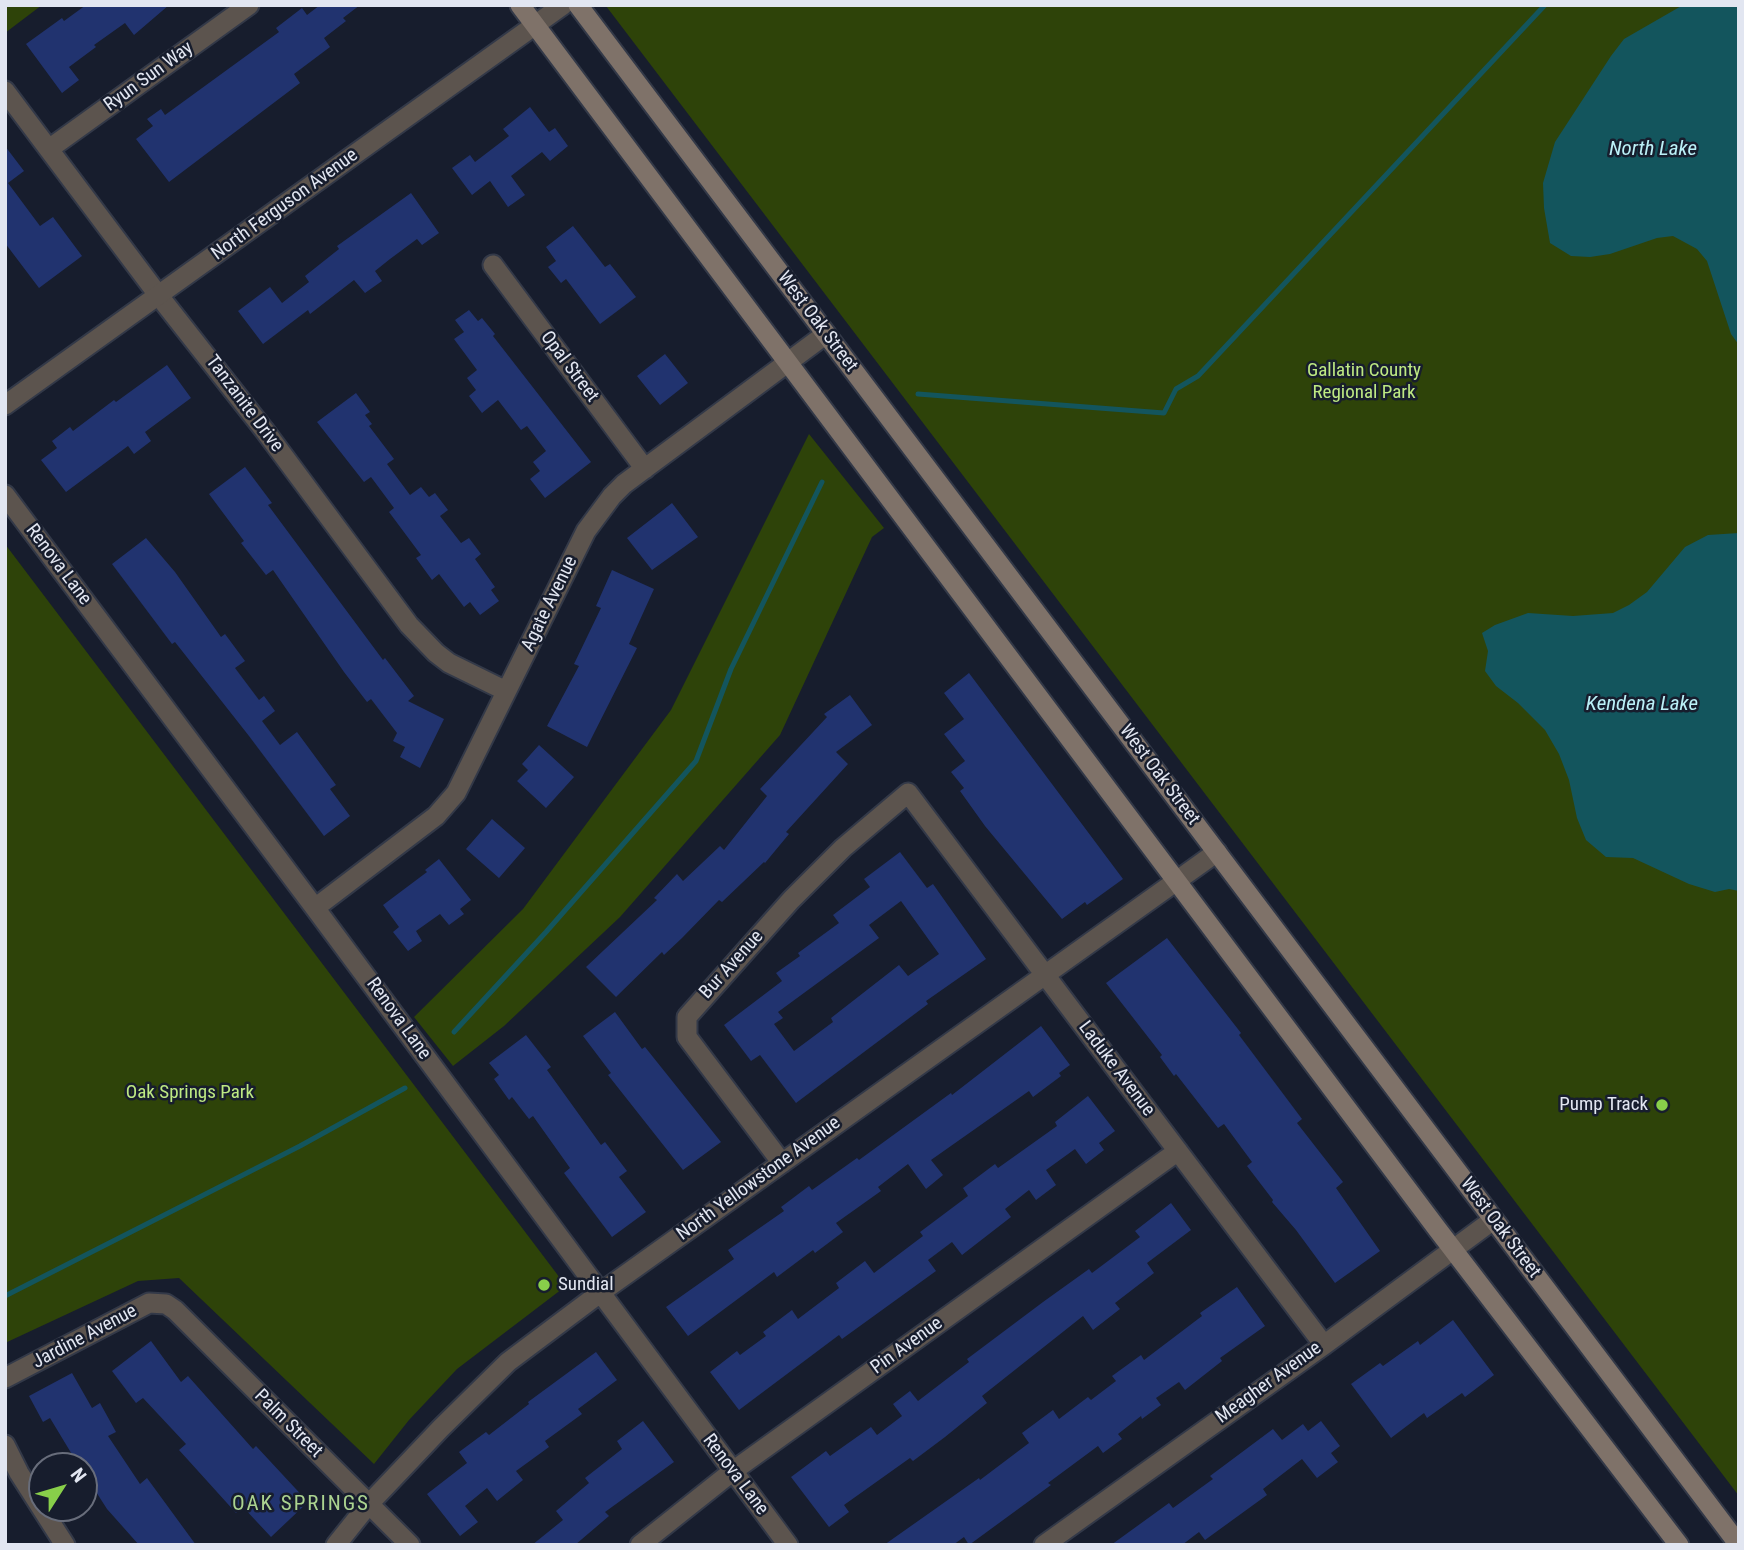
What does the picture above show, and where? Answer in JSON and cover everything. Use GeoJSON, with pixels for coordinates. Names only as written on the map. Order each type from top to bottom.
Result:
{"type":"FeatureCollection","features":[{"type":"Feature","properties":{"kind":"main road"},"geometry":{"type":"LineString","coordinates":[[520,5],[1453,1250],[1679,1545]]}},
{"type":"Feature","properties":{"kind":"main road","name":"West Oak Street"},"geometry":{"type":"LineString","coordinates":[[578,5],[1739,1545]]}},
{"type":"Feature","properties":{"kind":"street","name":"Ryun Sun Way"},"geometry":{"type":"LineString","coordinates":[[49,149],[249,5]]}},
{"type":"Feature","properties":{"kind":"street","name":"North Ferguson Avenue"},"geometry":{"type":"LineString","coordinates":[[5,405],[564,5]]}},
{"type":"Feature","properties":{"kind":"street","name":"Tanzanite Drive"},"geometry":{"type":"LineString","coordinates":[[5,91],[159,296],[265,430],[409,625],[449,663],[506,691]]}},
{"type":"Feature","properties":{"kind":"street","name":"Opal Street"},"geometry":{"type":"LineString","coordinates":[[493,265],[645,469]]}},
{"type":"Feature","properties":{"kind":"street","name":"Agate Avenue"},"geometry":{"type":"LineString","coordinates":[[315,908],[436,817],[456,793],[586,531],[612,496],[826,334]]}},
{"type":"Feature","properties":{"kind":"street","name":"Renova Lane"},"geometry":{"type":"LineString","coordinates":[[5,495],[788,1545]]}},
{"type":"Feature","properties":{"kind":"street","name":"Laduke Avenue"},"geometry":{"type":"LineString","coordinates":[[908,793],[1324,1345]]}},
{"type":"Feature","properties":{"kind":"street","name":"Bur Avenue"},"geometry":{"type":"LineString","coordinates":[[782,1163],[687,1037],[687,1017],[791,900],[842,848],[908,793]]}},
{"type":"Feature","properties":{"kind":"street","name":"North Yellowstone Avenue"},"geometry":{"type":"LineString","coordinates":[[336,1545],[368,1505],[478,1390],[509,1362],[600,1293],[1216,852]]}},
{"type":"Feature","properties":{"kind":"street","name":"Pin Avenue"},"geometry":{"type":"LineString","coordinates":[[640,1545],[733,1471],[1178,1151]]}},
{"type":"Feature","properties":{"kind":"street","name":"Meagher Avenue"},"geometry":{"type":"LineString","coordinates":[[1044,1545],[1324,1345],[1493,1220]]}},
{"type":"Feature","properties":{"kind":"street","name":"Jardine Avenue"},"geometry":{"type":"LineString","coordinates":[[5,1378],[149,1303],[166,1304]]}},
{"type":"Feature","properties":{"kind":"street","name":"Palm Street"},"geometry":{"type":"LineString","coordinates":[[166,1304],[410,1545]]}},
{"type":"Feature","properties":{"kind":"street"},"geometry":{"type":"LineString","coordinates":[[5,1445],[19,1473],[65,1545]]}},
{"type":"Feature","properties":{"kind":"green space"},"geometry":{"type":"Polygon","coordinates":[[[5,5],[42,5],[5,33],[5,5]]]}},
{"type":"Feature","properties":{"kind":"green space","name":"Gallatin County Regional Park"},"geometry":{"type":"Polygon","coordinates":[[[1739,5],[1739,1496],[606,6],[1739,5]]]}},
{"type":"Feature","properties":{"kind":"green space"},"geometry":{"type":"Polygon","coordinates":[[[809,434],[884,528],[872,537],[780,735],[620,917],[504,1026],[453,1066],[414,1017],[523,909],[671,710],[809,434]]]}},
{"type":"Feature","properties":{"kind":"green space","name":"Oak Springs Park"},"geometry":{"type":"Polygon","coordinates":[[[5,544],[566,1286],[457,1369],[409,1420],[374,1464],[179,1278],[138,1281],[5,1343],[5,544]]]}},
{"type":"Feature","properties":{"kind":"water","name":"North Lake"},"geometry":{"type":"Polygon","coordinates":[[[1683,5],[1739,5],[1739,345],[1731,334],[1707,261],[1697,249],[1673,236],[1657,238],[1610,254],[1571,256],[1550,243],[1544,208],[1543,183],[1555,142],[1611,56],[1624,39],[1683,5]]]}},
{"type":"Feature","properties":{"kind":"water","name":"Kendena Lake"},"geometry":{"type":"Polygon","coordinates":[[[1739,533],[1739,891],[1729,889],[1715,892],[1689,884],[1633,858],[1606,857],[1586,840],[1559,754],[1545,730],[1496,686],[1485,671],[1488,651],[1482,633],[1495,625],[1528,613],[1573,616],[1613,613],[1647,592],[1685,547],[1708,535],[1739,533]]]}},
{"type":"Feature","properties":{"kind":"building"},"geometry":{"type":"Polygon","coordinates":[[[86,5],[169,5],[134,35],[125,23],[94,45],[96,47],[69,67],[79,80],[62,93],[26,44],[62,18],[64,21],[86,5]]]}},
{"type":"Feature","properties":{"kind":"building"},"geometry":{"type":"Polygon","coordinates":[[[320,5],[360,5],[343,18],[346,21],[324,38],[330,47],[294,74],[300,83],[169,182],[136,139],[153,126],[147,119],[161,109],[165,115],[279,32],[276,28],[302,8],[307,15],[320,5]]]}},
{"type":"Feature","properties":{"kind":"building"},"geometry":{"type":"Polygon","coordinates":[[[530,107],[549,132],[555,128],[568,146],[550,161],[542,152],[511,176],[525,195],[508,207],[490,181],[472,195],[452,168],[470,155],[475,162],[509,136],[503,129],[530,107]]]}},
{"type":"Feature","properties":{"kind":"building"},"geometry":{"type":"Polygon","coordinates":[[[5,146],[24,171],[8,183],[40,226],[53,217],[82,256],[39,288],[5,243],[5,146]]]}},
{"type":"Feature","properties":{"kind":"building"},"geometry":{"type":"Polygon","coordinates":[[[411,193],[439,233],[422,245],[417,239],[375,271],[382,281],[365,293],[354,280],[310,314],[308,310],[263,344],[238,311],[270,287],[282,303],[309,282],[305,276],[339,249],[337,246],[411,193]]]}},
{"type":"Feature","properties":{"kind":"building"},"geometry":{"type":"Polygon","coordinates":[[[573,226],[605,267],[610,264],[636,297],[600,324],[566,279],[561,283],[548,267],[556,261],[546,247],[573,226]]]}},
{"type":"Feature","properties":{"kind":"building"},"geometry":{"type":"Polygon","coordinates":[[[469,310],[478,321],[482,318],[495,334],[493,336],[591,462],[545,498],[530,479],[540,471],[533,462],[546,451],[527,426],[521,430],[498,400],[482,413],[469,396],[476,390],[467,378],[477,370],[454,339],[464,332],[455,320],[469,310]]]}},
{"type":"Feature","properties":{"kind":"building"},"geometry":{"type":"Polygon","coordinates":[[[665,354],[688,383],[660,405],[637,376],[665,354]]]}},
{"type":"Feature","properties":{"kind":"building"},"geometry":{"type":"Polygon","coordinates":[[[167,365],[191,398],[145,432],[151,441],[134,454],[128,446],[66,492],[41,460],[57,448],[52,441],[70,427],[73,431],[167,365]]]}},
{"type":"Feature","properties":{"kind":"building"},"geometry":{"type":"Polygon","coordinates":[[[356,393],[370,412],[365,415],[372,424],[369,426],[394,459],[387,464],[410,495],[421,487],[429,497],[435,493],[448,510],[440,516],[461,543],[469,538],[481,554],[475,559],[495,587],[491,590],[499,601],[480,615],[470,602],[464,607],[439,574],[432,580],[416,558],[421,555],[389,512],[394,508],[371,477],[364,482],[317,422],[356,393]]]}},
{"type":"Feature","properties":{"kind":"building"},"geometry":{"type":"Polygon","coordinates":[[[245,467],[272,503],[268,505],[383,660],[385,658],[414,696],[408,701],[444,719],[420,768],[400,757],[405,747],[393,741],[397,733],[371,699],[367,702],[344,672],[273,570],[266,575],[209,494],[245,467]]]}},
{"type":"Feature","properties":{"kind":"building"},"geometry":{"type":"Polygon","coordinates":[[[672,503],[698,537],[652,570],[627,538],[672,503]]]}},
{"type":"Feature","properties":{"kind":"building"},"geometry":{"type":"Polygon","coordinates":[[[146,538],[175,572],[221,637],[225,634],[245,661],[235,668],[259,700],[264,696],[275,711],[262,721],[280,745],[297,732],[336,785],[330,789],[350,816],[324,836],[249,736],[175,642],[172,644],[112,564],[146,538]]]}},
{"type":"Feature","properties":{"kind":"building"},"geometry":{"type":"Polygon","coordinates":[[[612,570],[654,589],[629,644],[637,648],[587,747],[547,726],[579,666],[574,664],[601,608],[596,606],[612,570]]]}},
{"type":"Feature","properties":{"kind":"building"},"geometry":{"type":"Polygon","coordinates":[[[969,673],[1123,879],[1062,919],[985,826],[960,791],[964,788],[951,772],[965,761],[944,734],[964,719],[944,693],[969,673]]]}},
{"type":"Feature","properties":{"kind":"building"},"geometry":{"type":"Polygon","coordinates":[[[850,695],[872,725],[836,752],[848,764],[786,832],[789,834],[765,863],[722,902],[719,900],[664,955],[662,952],[616,997],[586,967],[657,900],[654,898],[677,874],[683,881],[720,846],[724,850],[767,796],[760,789],[827,717],[824,714],[850,695]]]}},
{"type":"Feature","properties":{"kind":"building"},"geometry":{"type":"Polygon","coordinates":[[[539,745],[574,777],[546,808],[517,781],[528,770],[522,764],[539,745]]]}},
{"type":"Feature","properties":{"kind":"building"},"geometry":{"type":"Polygon","coordinates":[[[492,819],[525,848],[499,878],[466,849],[492,819]]]}},
{"type":"Feature","properties":{"kind":"building"},"geometry":{"type":"Polygon","coordinates":[[[900,852],[927,888],[933,884],[986,959],[926,1001],[928,1004],[796,1103],[760,1055],[751,1061],[724,1025],[782,981],[776,973],[839,923],[833,915],[870,887],[864,879],[900,852]],[[901,901],[869,925],[879,938],[778,1012],[783,1018],[774,1024],[794,1051],[833,1022],[831,1018],[899,965],[908,976],[939,954],[901,901]]]}},
{"type":"Feature","properties":{"kind":"building"},"geometry":{"type":"Polygon","coordinates":[[[439,859],[471,900],[460,909],[464,914],[449,925],[440,914],[416,931],[422,941],[408,951],[393,932],[399,927],[383,905],[427,872],[425,870],[439,859]]]}},
{"type":"Feature","properties":{"kind":"building"},"geometry":{"type":"Polygon","coordinates":[[[1167,938],[1241,1033],[1239,1035],[1302,1119],[1297,1123],[1343,1182],[1336,1188],[1380,1251],[1335,1283],[1272,1202],[1247,1166],[1252,1162],[1224,1124],[1218,1128],[1176,1074],[1174,1076],[1160,1057],[1162,1055],[1106,983],[1167,938]]]}},
{"type":"Feature","properties":{"kind":"building"},"geometry":{"type":"Polygon","coordinates":[[[615,1012],[642,1049],[645,1047],[721,1142],[683,1170],[608,1075],[611,1073],[583,1036],[615,1012]]]}},
{"type":"Feature","properties":{"kind":"building"},"geometry":{"type":"Polygon","coordinates":[[[1041,1026],[1070,1065],[1059,1073],[1061,1076],[1033,1097],[1029,1091],[931,1160],[943,1175],[926,1189],[908,1164],[878,1187],[881,1191],[836,1223],[843,1232],[777,1277],[774,1272],[688,1336],[666,1307],[734,1259],[728,1250],[784,1211],[781,1207],[809,1186],[812,1190],[857,1158],[859,1160],[951,1093],[952,1095],[1041,1026]]]}},
{"type":"Feature","properties":{"kind":"building"},"geometry":{"type":"Polygon","coordinates":[[[526,1035],[551,1067],[547,1070],[601,1145],[605,1142],[627,1171],[619,1177],[646,1212],[612,1237],[564,1173],[570,1168],[533,1116],[529,1119],[512,1097],[509,1100],[494,1079],[499,1075],[489,1063],[526,1035]]]}},
{"type":"Feature","properties":{"kind":"building"},"geometry":{"type":"Polygon","coordinates":[[[1088,1096],[1115,1131],[1099,1143],[1104,1150],[1086,1164],[1075,1149],[1046,1170],[1056,1185],[1036,1200],[1029,1190],[1005,1209],[1011,1217],[962,1255],[952,1242],[928,1260],[936,1271],[842,1339],[839,1335],[739,1410],[710,1372],[737,1351],[740,1355],[766,1336],[763,1332],[792,1310],[798,1319],[839,1288],[836,1283],[865,1261],[874,1273],[923,1236],[920,1232],[968,1196],[963,1188],[995,1164],[998,1168],[1057,1126],[1055,1122],[1088,1096]]]}},
{"type":"Feature","properties":{"kind":"building"},"geometry":{"type":"Polygon","coordinates":[[[1171,1203],[1191,1230],[1147,1263],[1154,1273],[1115,1303],[1120,1309],[1093,1330],[1083,1316],[982,1396],[987,1403],[945,1437],[913,1461],[910,1458],[844,1505],[849,1512],[829,1527],[791,1477],[826,1451],[830,1456],[871,1427],[877,1435],[902,1416],[893,1404],[910,1391],[918,1401],[969,1362],[967,1359],[1043,1302],[1089,1269],[1092,1273],[1140,1237],[1135,1231],[1171,1203]]]}},
{"type":"Feature","properties":{"kind":"building"},"geometry":{"type":"Polygon","coordinates":[[[1237,1287],[1265,1326],[1220,1358],[1222,1361],[1185,1390],[1179,1382],[1156,1398],[1161,1405],[1118,1434],[1122,1439],[1103,1453],[1098,1446],[1048,1483],[1051,1485],[969,1545],[964,1537],[953,1545],[884,1545],[1029,1443],[1022,1433],[1053,1410],[1059,1419],[1088,1397],[1091,1400],[1116,1381],[1112,1376],[1141,1355],[1144,1360],[1202,1316],[1200,1313],[1237,1287]]]}},
{"type":"Feature","properties":{"kind":"building"},"geometry":{"type":"Polygon","coordinates":[[[1453,1320],[1494,1375],[1465,1397],[1462,1393],[1427,1418],[1424,1413],[1391,1438],[1351,1384],[1380,1363],[1383,1366],[1418,1341],[1420,1345],[1453,1320]]]}},
{"type":"Feature","properties":{"kind":"building"},"geometry":{"type":"Polygon","coordinates":[[[151,1341],[181,1382],[188,1376],[253,1449],[256,1446],[308,1502],[271,1537],[243,1507],[236,1513],[179,1450],[186,1444],[143,1398],[136,1403],[112,1371],[151,1341]]]}},
{"type":"Feature","properties":{"kind":"building"},"geometry":{"type":"Polygon","coordinates":[[[596,1352],[617,1380],[578,1409],[582,1414],[545,1441],[549,1447],[516,1471],[523,1480],[497,1501],[487,1488],[465,1506],[478,1522],[460,1536],[427,1494],[467,1463],[459,1452],[486,1432],[489,1435],[529,1404],[528,1402],[596,1352]]]}},
{"type":"Feature","properties":{"kind":"building"},"geometry":{"type":"Polygon","coordinates":[[[72,1373],[92,1408],[100,1403],[116,1432],[108,1436],[140,1484],[147,1478],[196,1545],[139,1545],[98,1495],[98,1452],[71,1452],[50,1418],[43,1422],[29,1396],[72,1373]]]}},
{"type":"Feature","properties":{"kind":"building"},"geometry":{"type":"Polygon","coordinates":[[[643,1421],[674,1462],[605,1512],[609,1516],[575,1545],[532,1545],[563,1520],[556,1511],[589,1483],[585,1478],[622,1449],[617,1441],[643,1421]]]}},
{"type":"Feature","properties":{"kind":"building"},"geometry":{"type":"Polygon","coordinates":[[[1321,1421],[1340,1446],[1331,1453],[1338,1462],[1317,1478],[1302,1459],[1263,1489],[1267,1495],[1205,1540],[1199,1532],[1182,1545],[1111,1545],[1169,1503],[1173,1508],[1213,1479],[1210,1476],[1273,1429],[1282,1440],[1303,1424],[1308,1431],[1321,1421]]]}},
{"type":"Feature","properties":{"kind":"waterway"},"geometry":{"type":"LineString","coordinates":[[918,394],[1164,413],[1176,389],[1198,376],[1545,5]]}},
{"type":"Feature","properties":{"kind":"waterway"},"geometry":{"type":"LineString","coordinates":[[454,1032],[696,761],[731,669],[822,482]]}},
{"type":"Feature","properties":{"kind":"waterway"},"geometry":{"type":"LineString","coordinates":[[5,1296],[300,1146],[405,1088]]}},
{"type":"Feature","properties":{"kind":"place","name":"Pump Track"},"geometry":{"type":"Point","coordinates":[1662,1105]}},
{"type":"Feature","properties":{"kind":"place","name":"Sundial"},"geometry":{"type":"Point","coordinates":[544,1285]}},
{"type":"Feature","properties":{"kind":"district","name":"OAK SPRINGS"},"geometry":{"type":"Point","coordinates":[301,1505]}}]}
